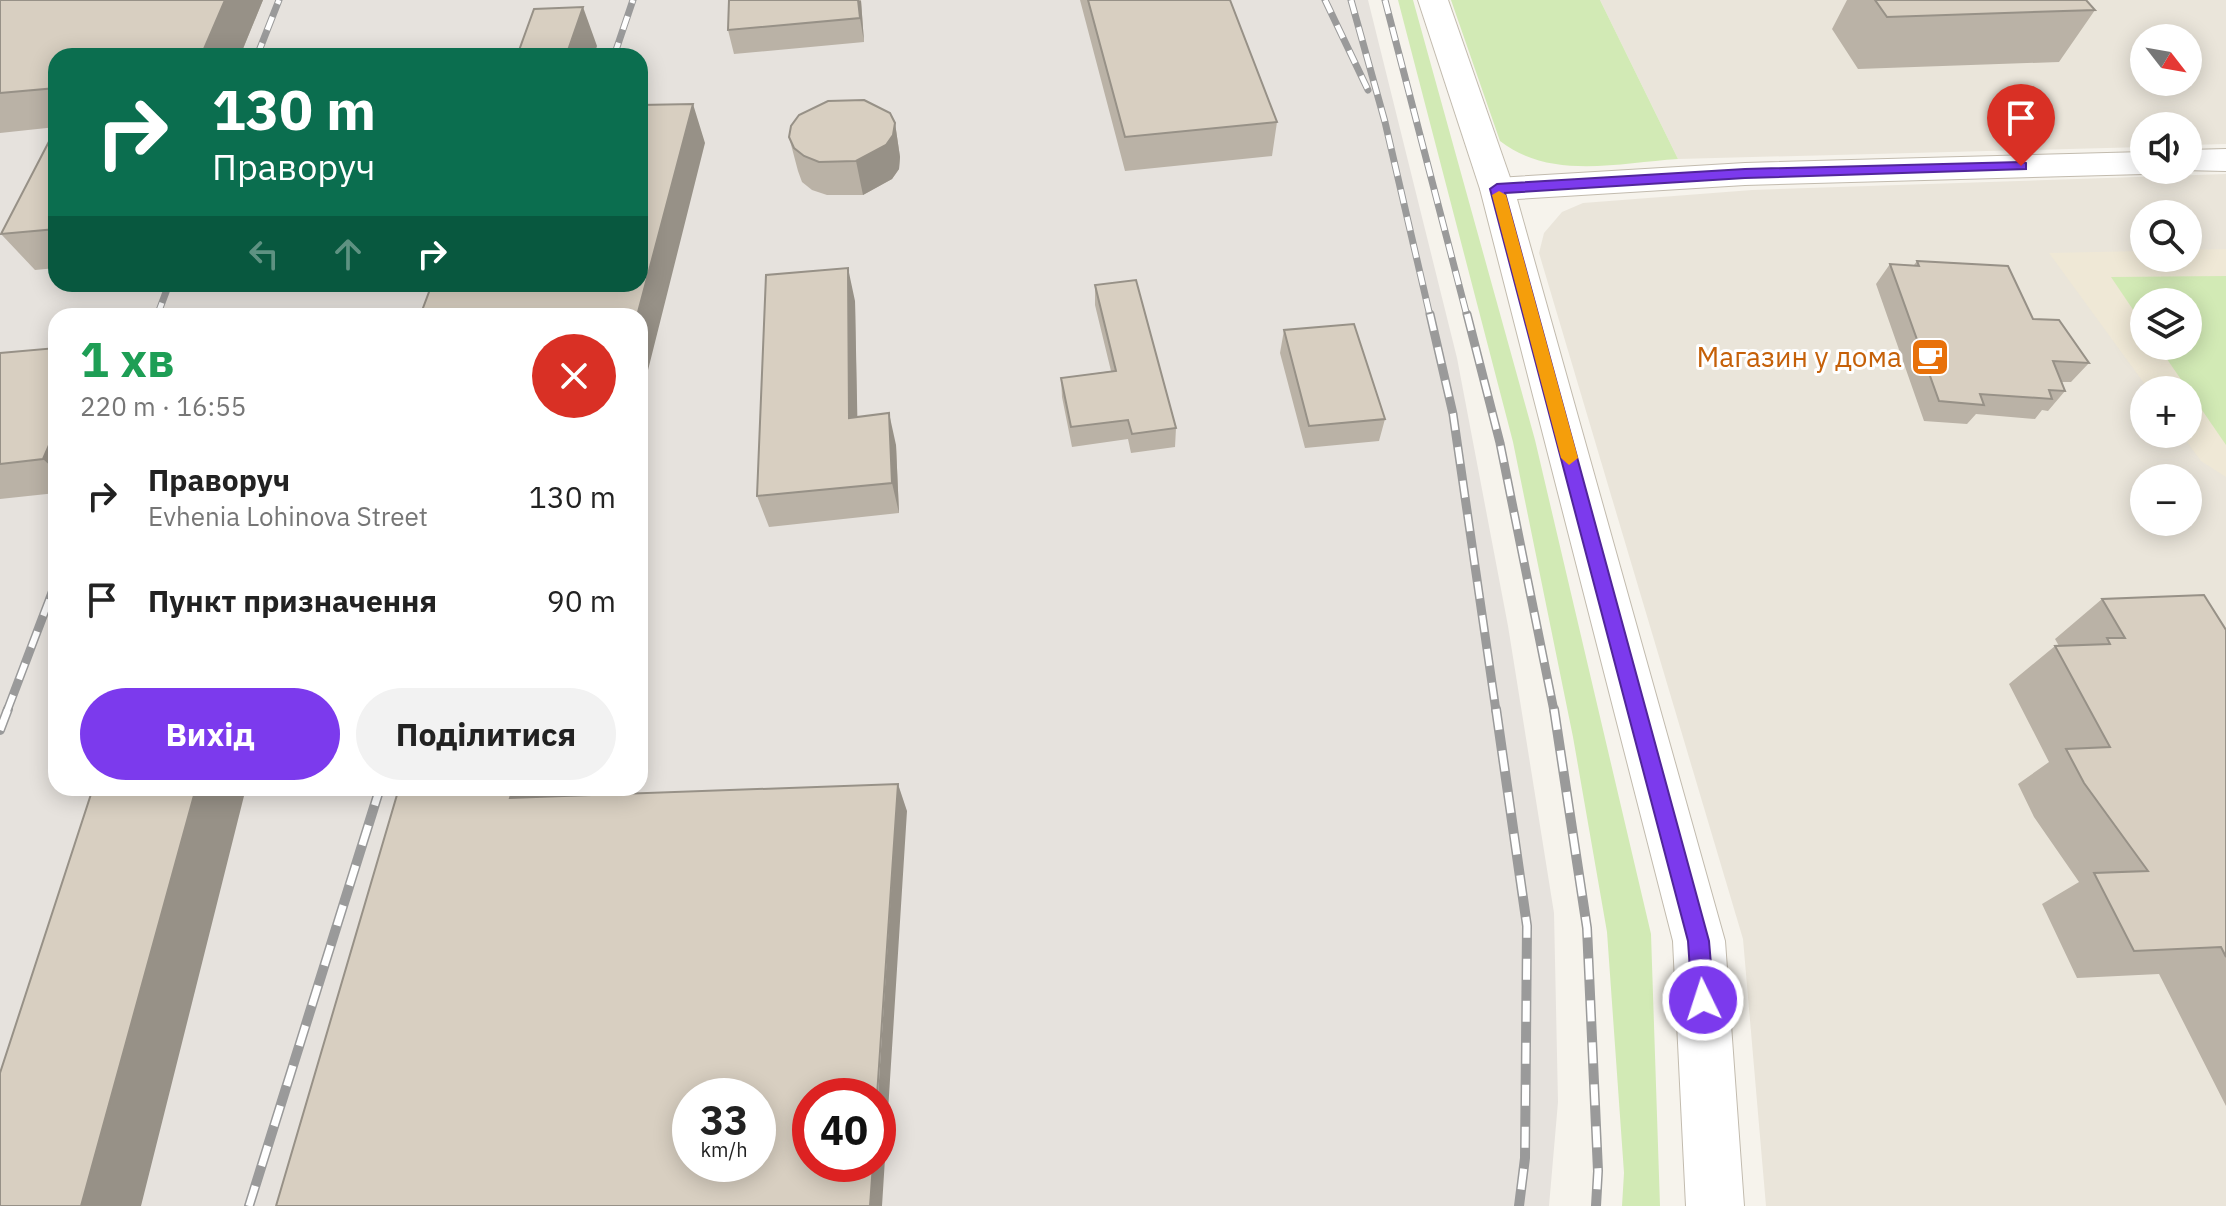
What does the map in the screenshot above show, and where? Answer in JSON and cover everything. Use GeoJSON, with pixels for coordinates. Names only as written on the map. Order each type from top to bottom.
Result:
{"type":"FeatureCollection","features":[{"type":"Feature","properties":{"kind":"street"},"geometry":{"type":"LineString","coordinates":[[1433,0],[1497,189],[1699,941],[1715,1206]]}},
{"type":"Feature","properties":{"kind":"street"},"geometry":{"type":"LineString","coordinates":[[2202,161],[2226,160]]}},
{"type":"Feature","properties":{"kind":"street"},"geometry":{"type":"LineString","coordinates":[[1497,189],[1745,174],[2130,163]]}},
{"type":"Feature","properties":{"kind":"shaded area"},"geometry":{"type":"Polygon","coordinates":[[[0,0],[1368,0],[1457,358],[1508,626],[1554,913],[1558,1102],[1549,1206],[0,1206],[0,0]]]}},
{"type":"Feature","properties":{"kind":"shaded area"},"geometry":{"type":"Polygon","coordinates":[[[1600,0],[2226,0],[2226,144],[2202,145],[2202,112],[2130,112],[2130,147],[1678,159],[1600,0]]]}},
{"type":"Feature","properties":{"kind":"shaded area"},"geometry":{"type":"Polygon","coordinates":[[[2226,174],[2226,1206],[1766,1206],[1743,939],[1539,253],[1544,233],[1562,212],[1583,203],[1752,190],[2130,177],[2130,184],[2202,184],[2202,175],[2226,174]]]}},
{"type":"Feature","properties":{"kind":"shaded area"},"geometry":{"type":"Polygon","coordinates":[[[2226,249],[2226,477],[2201,461],[2191,448],[2202,448],[2202,376],[2139,376],[2049,253],[2130,251],[2130,272],[2202,272],[2202,250],[2226,249]]]}},
{"type":"Feature","properties":{"kind":"green space"},"geometry":{"type":"Polygon","coordinates":[[[1398,0],[1413,0],[1535,440],[1651,934],[1660,1206],[1622,1206],[1624,1173],[1607,932],[1573,737],[1513,442],[1398,0]]]}},
{"type":"Feature","properties":{"kind":"green space"},"geometry":{"type":"Polygon","coordinates":[[[1451,0],[1600,0],[1678,159],[1562,165],[1540,161],[1500,141],[1451,0]]]}},
{"type":"Feature","properties":{"kind":"green space"},"geometry":{"type":"Polygon","coordinates":[[[2226,276],[2226,445],[2202,410],[2202,376],[2179,376],[2168,360],[2202,360],[2202,288],[2130,288],[2130,305],[2111,277],[2226,276]]]}},
{"type":"Feature","properties":{"kind":"building"},"geometry":{"type":"Polygon","coordinates":[[[0,0],[225,0],[204,48],[48,48],[48,89],[0,93],[0,0]]]}},
{"type":"Feature","properties":{"kind":"building"},"geometry":{"type":"Polygon","coordinates":[[[729,0],[858,0],[860,18],[728,30],[729,0]]]}},
{"type":"Feature","properties":{"kind":"building"},"geometry":{"type":"Polygon","coordinates":[[[1088,0],[1230,0],[1277,122],[1125,137],[1088,0]]]}},
{"type":"Feature","properties":{"kind":"building"},"geometry":{"type":"Polygon","coordinates":[[[1875,0],[2086,0],[2095,10],[1887,17],[1875,0]]]}},
{"type":"Feature","properties":{"kind":"building"},"geometry":{"type":"Polygon","coordinates":[[[583,7],[569,48],[520,48],[534,9],[583,7]]]}},
{"type":"Feature","properties":{"kind":"building"},"geometry":{"type":"Polygon","coordinates":[[[864,100],[890,113],[895,123],[893,135],[886,145],[856,161],[819,162],[794,148],[789,137],[791,126],[799,115],[828,101],[864,100]]]}},
{"type":"Feature","properties":{"kind":"building"},"geometry":{"type":"Polygon","coordinates":[[[693,104],[648,274],[648,105],[693,104]]]}},
{"type":"Feature","properties":{"kind":"building"},"geometry":{"type":"Polygon","coordinates":[[[48,143],[48,230],[1,234],[48,143]]]}},
{"type":"Feature","properties":{"kind":"building"},"geometry":{"type":"Polygon","coordinates":[[[1917,261],[2008,266],[2033,319],[2059,320],[2089,363],[2053,361],[2065,391],[2049,390],[2052,399],[1980,394],[1984,405],[1939,401],[1890,264],[1919,266],[1917,261]]]}},
{"type":"Feature","properties":{"kind":"building"},"geometry":{"type":"Polygon","coordinates":[[[848,268],[849,418],[889,413],[892,483],[757,496],[766,275],[848,268]]]}},
{"type":"Feature","properties":{"kind":"building"},"geometry":{"type":"Polygon","coordinates":[[[1136,280],[1176,428],[1132,434],[1128,420],[1071,427],[1061,378],[1116,371],[1095,285],[1136,280]]]}},
{"type":"Feature","properties":{"kind":"building"},"geometry":{"type":"Polygon","coordinates":[[[429,292],[643,292],[639,308],[423,308],[429,292]]]}},
{"type":"Feature","properties":{"kind":"building"},"geometry":{"type":"Polygon","coordinates":[[[1354,324],[1385,419],[1309,426],[1284,330],[1354,324]]]}},
{"type":"Feature","properties":{"kind":"building"},"geometry":{"type":"Polygon","coordinates":[[[48,349],[48,447],[43,459],[0,464],[0,353],[48,349]]]}},
{"type":"Feature","properties":{"kind":"building"},"geometry":{"type":"Polygon","coordinates":[[[2204,595],[2226,630],[2226,957],[2221,947],[2134,951],[2094,873],[2148,871],[2084,783],[2066,749],[2110,747],[2055,646],[2110,644],[2107,638],[2125,638],[2102,599],[2204,595]]]}},
{"type":"Feature","properties":{"kind":"building"},"geometry":{"type":"Polygon","coordinates":[[[898,784],[878,1078],[792,1078],[792,1182],[872,1182],[870,1206],[276,1206],[397,796],[648,796],[648,793],[898,784]]]}},
{"type":"Feature","properties":{"kind":"building"},"geometry":{"type":"Polygon","coordinates":[[[90,796],[194,796],[81,1206],[0,1206],[0,1073],[90,796]]]}},
{"type":"Feature","properties":{"kind":"railway"},"geometry":{"type":"LineString","coordinates":[[260,48],[279,0]]}},
{"type":"Feature","properties":{"kind":"railway"},"geometry":{"type":"LineString","coordinates":[[617,48],[633,0]]}},
{"type":"Feature","properties":{"kind":"railway"},"geometry":{"type":"LineString","coordinates":[[1325,0],[1368,90]]}},
{"type":"Feature","properties":{"kind":"railway"},"geometry":{"type":"LineString","coordinates":[[1351,0],[1385,122],[1430,316]]}},
{"type":"Feature","properties":{"kind":"railway"},"geometry":{"type":"LineString","coordinates":[[1385,0],[1467,316]]}},
{"type":"Feature","properties":{"kind":"railway"},"geometry":{"type":"LineString","coordinates":[[160,308],[166,292]]}},
{"type":"Feature","properties":{"kind":"railway"},"geometry":{"type":"LineString","coordinates":[[1430,314],[1453,414],[1496,711]]}},
{"type":"Feature","properties":{"kind":"railway"},"geometry":{"type":"LineString","coordinates":[[1467,314],[1500,443],[1554,711]]}},
{"type":"Feature","properties":{"kind":"railway"},"geometry":{"type":"LineString","coordinates":[[7,711],[48,603]]}},
{"type":"Feature","properties":{"kind":"railway"},"geometry":{"type":"LineString","coordinates":[[0,730],[8,709]]}},
{"type":"Feature","properties":{"kind":"railway"},"geometry":{"type":"LineString","coordinates":[[1496,709],[1527,926],[1525,1158],[1519,1206]]}},
{"type":"Feature","properties":{"kind":"railway"},"geometry":{"type":"LineString","coordinates":[[1554,709],[1587,928],[1598,1171],[1596,1206]]}},
{"type":"Feature","properties":{"kind":"railway"},"geometry":{"type":"LineString","coordinates":[[249,1206],[377,796]]}},
{"type":"Feature","properties":{"kind":"slow traffic"},"geometry":{"type":"LineString","coordinates":[[1499,195],[1569,458]]}},
{"type":"Feature","properties":{"kind":"place","name":"Магазин у дома"},"geometry":{"type":"Point","coordinates":[1930,357]}},
{"type":"Feature","properties":{"kind":"route"},"geometry":{"type":"LineString","coordinates":[[1703,1000],[1699,941],[1497,189],[1745,174],[2021,166]]}}]}
